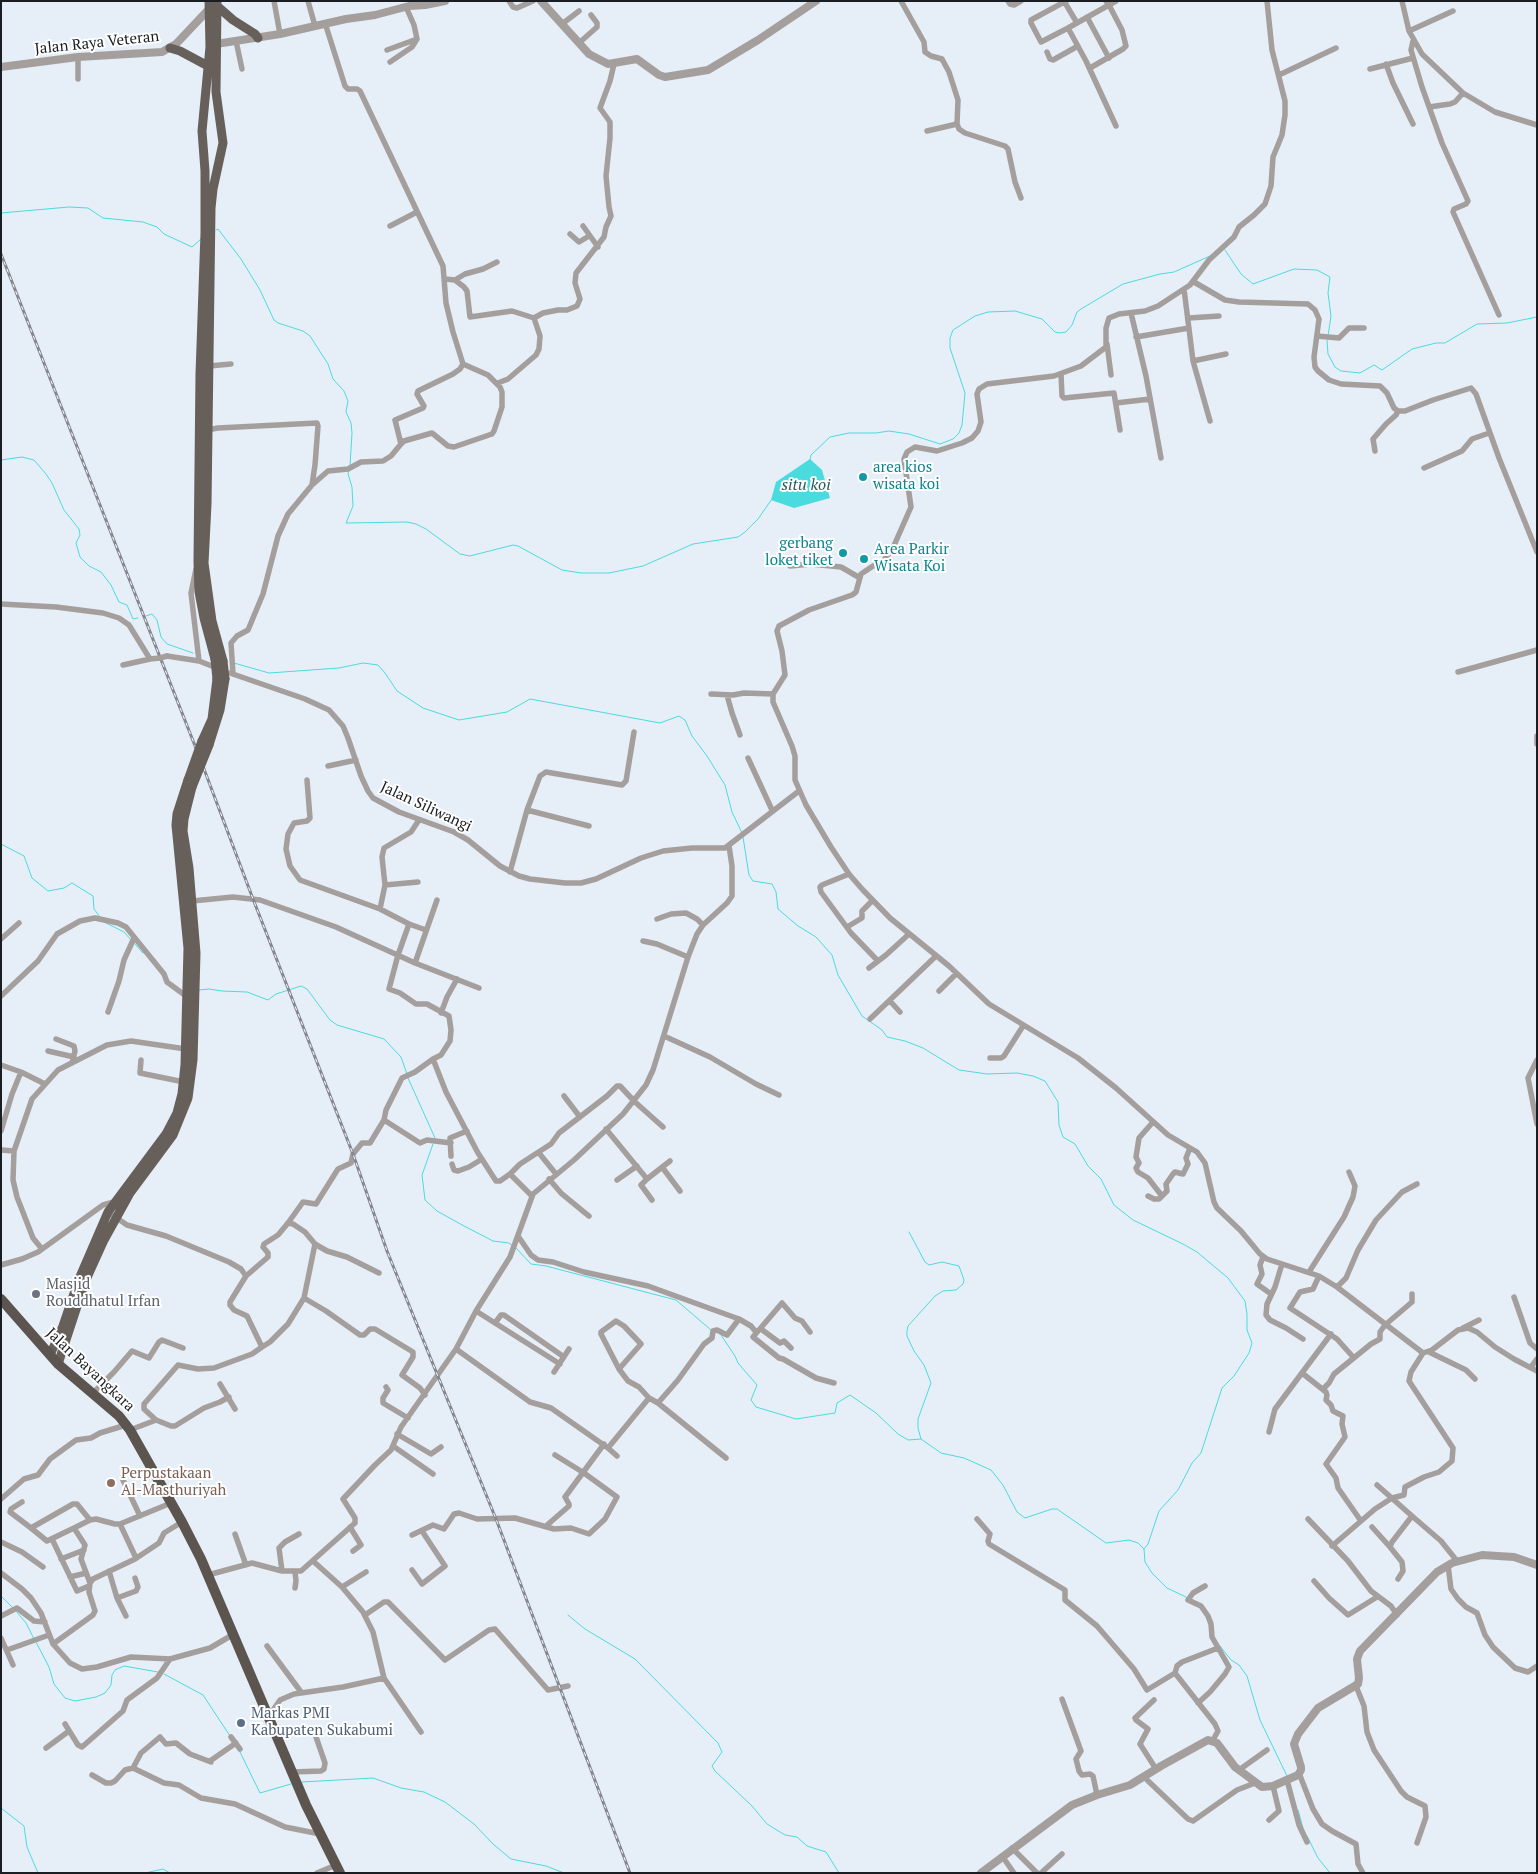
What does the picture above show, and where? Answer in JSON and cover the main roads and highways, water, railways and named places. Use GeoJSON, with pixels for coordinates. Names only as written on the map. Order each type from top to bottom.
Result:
{"type":"FeatureCollection","features":[{"type":"Feature","properties":{"kind":"highway","name":"Jalan Bayangkara"},"geometry":{"type":"LineString","coordinates":[[1,1299],[58,1364],[128,1427],[182,1522],[208,1575],[298,1786],[338,1869]]}},
{"type":"Feature","properties":{"kind":"main road"},"geometry":{"type":"LineString","coordinates":[[213,4],[258,38]]}},
{"type":"Feature","properties":{"kind":"main road"},"geometry":{"type":"LineString","coordinates":[[213,4],[216,44],[216,92],[223,143],[211,208],[206,296],[198,561],[204,618],[219,660]]}},
{"type":"Feature","properties":{"kind":"main road"},"geometry":{"type":"LineString","coordinates":[[50,1355],[63,1326],[78,1279],[111,1215],[166,1134],[180,1104],[184,1082],[188,948],[176,824],[206,742],[221,679],[204,563],[207,504],[209,366],[206,296],[205,172],[202,131],[213,4]]}},
{"type":"Feature","properties":{"kind":"main road"},"geometry":{"type":"LineString","coordinates":[[170,48],[180,51],[208,66]]}},
{"type":"Feature","properties":{"kind":"main road"},"geometry":{"type":"LineString","coordinates":[[118,1204],[173,1135],[185,1109],[190,1092],[194,1060],[196,952],[192,901],[183,832],[190,784]]}},
{"type":"Feature","properties":{"kind":"main road"},"geometry":{"type":"LineString","coordinates":[[58,1364],[85,1282],[111,1215]]}},
{"type":"Feature","properties":{"kind":"water","name":"situ koi"},"geometry":{"type":"Polygon","coordinates":[[[810,459],[822,470],[830,498],[794,508],[771,500],[776,482],[810,459]]]}},
{"type":"Feature","properties":{"kind":"waterway"},"geometry":{"type":"LineString","coordinates":[[1,213],[69,207],[88,208],[103,218],[143,222],[157,227],[164,234],[192,247],[201,239]]}},
{"type":"Feature","properties":{"kind":"waterway"},"geometry":{"type":"LineString","coordinates":[[216,230],[218,229],[241,259],[260,290],[274,320],[303,331],[310,336],[328,364],[333,379],[344,391],[348,401],[346,412],[351,423],[352,433],[350,466]]}},
{"type":"Feature","properties":{"kind":"waterway"},"geometry":{"type":"LineString","coordinates":[[1225,250],[1241,274],[1253,284],[1294,269],[1317,270],[1330,277],[1328,293],[1331,316],[1328,336]]}},
{"type":"Feature","properties":{"kind":"waterway"},"geometry":{"type":"LineString","coordinates":[[810,460],[811,455],[830,437],[849,433],[889,431],[909,434],[940,444],[953,439],[959,433],[962,425],[965,393],[950,348],[950,338],[953,330],[975,316],[988,312],[1015,311],[1042,319],[1055,332],[1066,332],[1072,325],[1077,312],[1123,284],[1174,272],[1210,256]]}},
{"type":"Feature","properties":{"kind":"waterway"},"geometry":{"type":"LineString","coordinates":[[1327,340],[1328,354],[1335,367],[1341,371],[1360,373],[1374,365],[1382,370],[1412,349],[1436,343],[1445,343],[1477,324],[1507,323],[1537,317]]}},
{"type":"Feature","properties":{"kind":"waterway"},"geometry":{"type":"LineString","coordinates":[[1,460],[22,457],[34,460],[52,483],[64,510],[79,529],[80,535],[76,543],[80,557],[89,566],[101,572],[111,585],[119,602],[127,605],[133,619],[138,618]]}},
{"type":"Feature","properties":{"kind":"waterway"},"geometry":{"type":"LineString","coordinates":[[349,470],[353,506],[346,523],[407,522],[426,529],[460,554],[470,556],[513,545],[562,570],[581,573],[609,573],[643,566],[693,544],[738,537],[758,519],[772,499]]}},
{"type":"Feature","properties":{"kind":"waterway"},"geometry":{"type":"LineString","coordinates":[[146,616],[152,614],[157,620],[161,637],[167,644],[193,653]]}},
{"type":"Feature","properties":{"kind":"waterway"},"geometry":{"type":"LineString","coordinates":[[234,663],[269,673],[339,668],[363,663],[378,665],[397,691],[423,708],[459,720],[507,712],[530,699],[660,723],[679,716],[685,720],[692,736],[725,785],[732,812],[742,833]]}},
{"type":"Feature","properties":{"kind":"waterway"},"geometry":{"type":"LineString","coordinates":[[743,837],[749,875],[753,881],[772,884],[776,892],[778,909],[798,926],[816,937],[832,955],[838,975],[862,1016],[882,1030],[887,1037],[923,1048],[959,1070],[987,1074],[1017,1073],[1033,1076],[1045,1081],[1058,1102],[1059,1125],[1063,1137],[1075,1144],[1088,1166],[1101,1179],[1114,1205],[1133,1220],[1197,1252],[1228,1278],[1245,1301],[1247,1330],[1252,1343],[1249,1353],[1234,1376],[1222,1388],[1201,1453],[1192,1463],[1178,1490],[1159,1511],[1148,1544],[1144,1549]]}},
{"type":"Feature","properties":{"kind":"waterway"},"geometry":{"type":"LineString","coordinates":[[1,844],[24,856],[32,878],[48,891],[64,888],[72,883],[93,896],[94,909],[100,917]]}},
{"type":"Feature","properties":{"kind":"waterway"},"geometry":{"type":"LineString","coordinates":[[106,923],[124,932],[131,940]]}},
{"type":"Feature","properties":{"kind":"waterway"},"geometry":{"type":"LineString","coordinates":[[134,943],[143,953]]}},
{"type":"Feature","properties":{"kind":"waterway"},"geometry":{"type":"LineString","coordinates":[[199,990],[247,992],[268,1000],[276,994],[301,986],[307,989],[330,1020],[337,1025],[384,1039],[401,1057],[407,1074]]}},
{"type":"Feature","properties":{"kind":"waterway"},"geometry":{"type":"LineString","coordinates":[[408,1078],[435,1138]]}},
{"type":"Feature","properties":{"kind":"waterway"},"geometry":{"type":"LineString","coordinates":[[433,1144],[422,1175],[425,1200],[437,1211],[464,1226],[493,1241],[509,1243],[513,1246]]}},
{"type":"Feature","properties":{"kind":"waterway"},"geometry":{"type":"LineString","coordinates":[[909,1232],[925,1262],[929,1265],[942,1262],[959,1266],[964,1280],[963,1284],[956,1290],[943,1291],[935,1296],[908,1326],[907,1336],[914,1351],[924,1365],[931,1383],[918,1419],[921,1439],[941,1453],[964,1458],[991,1470],[1003,1485],[1017,1512],[1025,1518],[1057,1509],[1106,1543],[1129,1540],[1138,1543],[1144,1549],[1145,1562],[1152,1573],[1167,1588],[1188,1598]]}},
{"type":"Feature","properties":{"kind":"waterway"},"geometry":{"type":"LineString","coordinates":[[516,1248],[531,1264],[546,1266],[676,1300],[711,1330]]}},
{"type":"Feature","properties":{"kind":"waterway"},"geometry":{"type":"LineString","coordinates":[[721,1335],[738,1363],[757,1385],[751,1400],[756,1407],[796,1419],[835,1413],[837,1403],[850,1395],[876,1413],[898,1434],[908,1440],[921,1439]]}},
{"type":"Feature","properties":{"kind":"waterway"},"geometry":{"type":"LineString","coordinates":[[1,1596],[13,1608]]}},
{"type":"Feature","properties":{"kind":"waterway"},"geometry":{"type":"LineString","coordinates":[[16,1611],[26,1623],[34,1639]]}},
{"type":"Feature","properties":{"kind":"waterway"},"geometry":{"type":"LineString","coordinates":[[568,1615],[585,1629],[635,1659],[718,1743],[722,1752],[712,1766],[715,1771],[752,1806],[767,1824],[785,1835],[797,1837],[807,1846],[826,1852],[839,1873]]}},
{"type":"Feature","properties":{"kind":"waterway"},"geometry":{"type":"LineString","coordinates":[[36,1642],[49,1667],[54,1684],[65,1698],[75,1701],[96,1697],[105,1693],[111,1685],[112,1675],[115,1670],[124,1666],[158,1672]]}},
{"type":"Feature","properties":{"kind":"waterway"},"geometry":{"type":"LineString","coordinates":[[1220,1646],[1247,1676],[1260,1720],[1287,1776]]}},
{"type":"Feature","properties":{"kind":"waterway"},"geometry":{"type":"LineString","coordinates":[[164,1674],[203,1695],[230,1736]]}},
{"type":"Feature","properties":{"kind":"waterway"},"geometry":{"type":"LineString","coordinates":[[240,1752],[260,1793],[291,1784]]}},
{"type":"Feature","properties":{"kind":"waterway"},"geometry":{"type":"LineString","coordinates":[[302,1782],[373,1778],[401,1788],[424,1792],[445,1802],[474,1824],[511,1859],[546,1866],[564,1873]]}},
{"type":"Feature","properties":{"kind":"waterway"},"geometry":{"type":"LineString","coordinates":[[1,1808],[24,1826],[27,1847],[38,1873]]}},
{"type":"Feature","properties":{"kind":"waterway"},"geometry":{"type":"LineString","coordinates":[[1298,1810],[1303,1828]]}},
{"type":"Feature","properties":{"kind":"waterway"},"geometry":{"type":"LineString","coordinates":[[1307,1836],[1318,1858],[1330,1873]]}},
{"type":"Feature","properties":{"kind":"waterway"},"geometry":{"type":"LineString","coordinates":[[145,1873],[163,1869],[170,1873]]}},
{"type":"Feature","properties":{"kind":"railway"},"geometry":{"type":"LineString","coordinates":[[1,254],[201,761],[353,1154],[387,1251],[496,1519],[630,1873]]}},
{"type":"Feature","properties":{"kind":"place","name":"area kios wisata koi"},"geometry":{"type":"Point","coordinates":[863,477]}},
{"type":"Feature","properties":{"kind":"place","name":"gerbang loket tiket"},"geometry":{"type":"Point","coordinates":[843,553]}},
{"type":"Feature","properties":{"kind":"place","name":"Area Parkir Wisata Koi"},"geometry":{"type":"Point","coordinates":[864,559]}},
{"type":"Feature","properties":{"kind":"place","name":"Masjid Rouddhatul Irfan"},"geometry":{"type":"Point","coordinates":[36,1294]}},
{"type":"Feature","properties":{"kind":"place","name":"Perpustakaan Al-Masthuriyah"},"geometry":{"type":"Point","coordinates":[111,1483]}},
{"type":"Feature","properties":{"kind":"place","name":"Markas PMI Kabupaten Sukabumi"},"geometry":{"type":"Point","coordinates":[241,1723]}}]}
